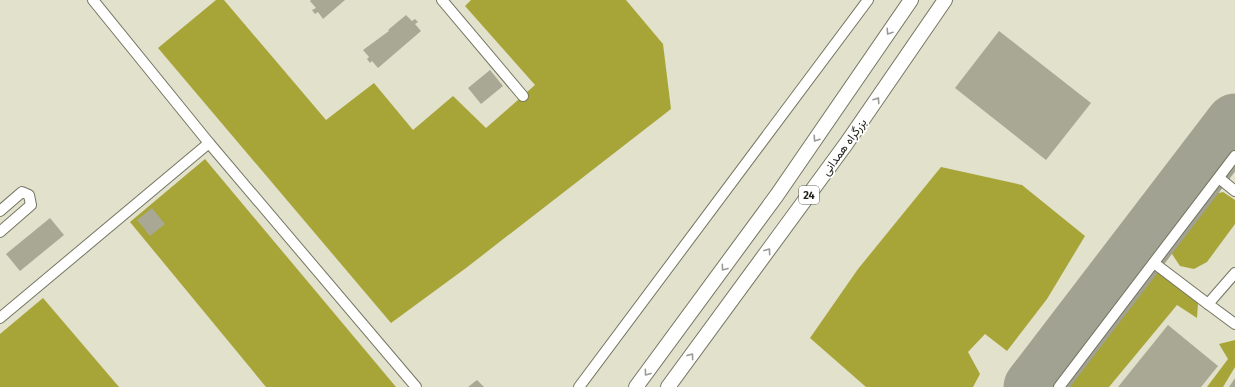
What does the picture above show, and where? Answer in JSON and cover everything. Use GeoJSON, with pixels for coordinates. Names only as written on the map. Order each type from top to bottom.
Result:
{"type":"FeatureCollection","features":[{"type":"Feature","properties":{"kind":"highway","name":"24"},"geometry":{"type":"LineString","coordinates":[[636,387],[777,195],[911,0]]}},
{"type":"Feature","properties":{"kind":"highway","name":"بزرگراه همدانی"},"geometry":{"type":"LineString","coordinates":[[668,387],[846,144],[945,0]]}},
{"type":"Feature","properties":{"kind":"lane"},"geometry":{"type":"LineString","coordinates":[[93,0],[209,142],[416,387]]}},
{"type":"Feature","properties":{"kind":"lane"},"geometry":{"type":"LineString","coordinates":[[442,0],[523,96]]}},
{"type":"Feature","properties":{"kind":"lane"},"geometry":{"type":"LineString","coordinates":[[579,387],[868,0]]}},
{"type":"Feature","properties":{"kind":"lane"},"geometry":{"type":"LineString","coordinates":[[0,318],[209,142]]}},
{"type":"Feature","properties":{"kind":"lane"},"geometry":{"type":"LineString","coordinates":[[1059,387],[1235,156]]}},
{"type":"Feature","properties":{"kind":"lane"},"geometry":{"type":"LineString","coordinates":[[1219,178],[1235,192]]}},
{"type":"Feature","properties":{"kind":"lane"},"geometry":{"type":"LineString","coordinates":[[0,211],[22,192],[29,195],[31,205],[0,232]]}},
{"type":"Feature","properties":{"kind":"lane"},"geometry":{"type":"LineString","coordinates":[[1154,263],[1235,324]]}},
{"type":"Feature","properties":{"kind":"lane"},"geometry":{"type":"LineString","coordinates":[[1208,304],[1235,272]]}},
{"type":"Feature","properties":{"kind":"shaded area"},"geometry":{"type":"Polygon","coordinates":[[[216,0],[224,0],[326,120],[374,83],[413,130],[453,96],[486,128],[535,85],[465,6],[471,0],[626,0],[663,44],[671,109],[466,268],[391,323],[158,48],[216,0]]]}},
{"type":"Feature","properties":{"kind":"shaded area"},"geometry":{"type":"Polygon","coordinates":[[[205,159],[396,387],[266,387],[130,222],[205,159]]]}},
{"type":"Feature","properties":{"kind":"shaded area"},"geometry":{"type":"Polygon","coordinates":[[[941,167],[1022,185],[1085,236],[1047,299],[1007,351],[985,334],[968,352],[980,374],[973,387],[866,387],[810,338],[858,269],[941,167]]]}},
{"type":"Feature","properties":{"kind":"shaded area"},"geometry":{"type":"Polygon","coordinates":[[[1223,192],[1235,200],[1235,224],[1207,262],[1194,269],[1180,266],[1172,254],[1172,244],[1206,196],[1223,192]]]}},
{"type":"Feature","properties":{"kind":"shaded area"},"geometry":{"type":"Polygon","coordinates":[[[1154,271],[1173,274],[1198,303],[1197,318],[1177,305],[1109,387],[1067,387],[1154,271]]]}},
{"type":"Feature","properties":{"kind":"shaded area"},"geometry":{"type":"Polygon","coordinates":[[[43,298],[119,387],[0,387],[0,334],[43,298]]]}},
{"type":"Feature","properties":{"kind":"shaded area"},"geometry":{"type":"Polygon","coordinates":[[[1235,340],[1235,367],[1223,387],[1207,387],[1228,359],[1219,344],[1235,340]]]}},
{"type":"Feature","properties":{"kind":"building"},"geometry":{"type":"Polygon","coordinates":[[[345,0],[323,19],[318,12],[315,14],[312,10],[316,8],[310,1],[345,0]]]}},
{"type":"Feature","properties":{"kind":"building"},"geometry":{"type":"Polygon","coordinates":[[[406,15],[412,21],[415,19],[418,22],[415,24],[421,31],[378,68],[372,61],[370,63],[367,59],[369,57],[363,50],[389,31],[388,30],[406,15]]]}},
{"type":"Feature","properties":{"kind":"building"},"geometry":{"type":"Polygon","coordinates":[[[999,31],[1091,103],[1046,160],[955,88],[999,31]]]}},
{"type":"Feature","properties":{"kind":"building"},"geometry":{"type":"Polygon","coordinates":[[[490,70],[503,86],[481,104],[468,88],[490,70]]]}},
{"type":"Feature","properties":{"kind":"building"},"geometry":{"type":"Polygon","coordinates":[[[152,208],[165,224],[150,236],[137,220],[152,208]]]}},
{"type":"Feature","properties":{"kind":"building"},"geometry":{"type":"Polygon","coordinates":[[[50,218],[64,235],[20,271],[6,254],[50,218]]]}},
{"type":"Feature","properties":{"kind":"building"},"geometry":{"type":"Polygon","coordinates":[[[1168,325],[1218,366],[1201,387],[1118,387],[1168,325]]]}},
{"type":"Feature","properties":{"kind":"building"},"geometry":{"type":"Polygon","coordinates":[[[1235,378],[1235,387],[1229,387],[1235,378]]]}},
{"type":"Feature","properties":{"kind":"building"},"geometry":{"type":"Polygon","coordinates":[[[477,380],[484,387],[468,387],[477,380]]]}},
{"type":"Feature","properties":{"kind":"runway"},"geometry":{"type":"LineString","coordinates":[[1033,387],[1235,123]]}}]}
